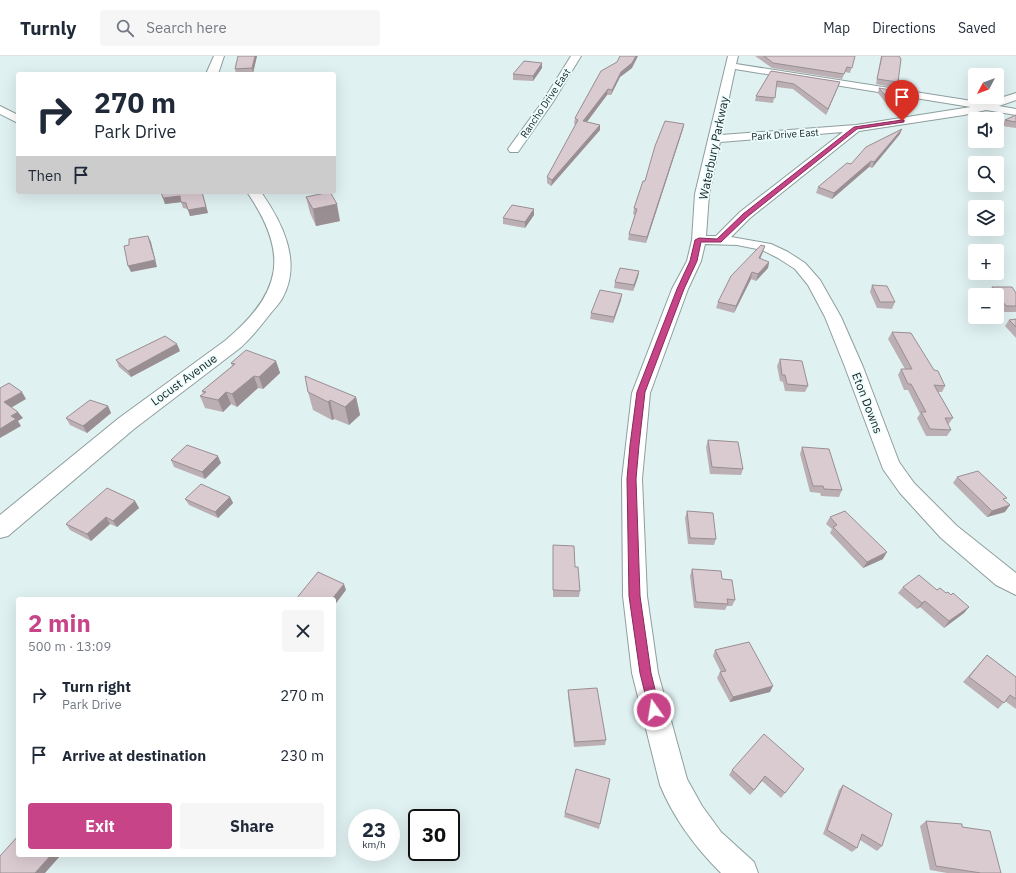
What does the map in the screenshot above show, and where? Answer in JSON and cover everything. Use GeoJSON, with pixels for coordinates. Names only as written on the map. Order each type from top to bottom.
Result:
{"type":"FeatureCollection","features":[{"type":"Feature","properties":{"kind":"street"},"geometry":{"type":"LineString","coordinates":[[213,72],[219,56]]}},
{"type":"Feature","properties":{"kind":"street","name":"Rancho Drive East"},"geometry":{"type":"LineString","coordinates":[[514,150],[548,102],[576,56]]}},
{"type":"Feature","properties":{"kind":"street"},"geometry":{"type":"LineString","coordinates":[[733,61],[1016,112]]}},
{"type":"Feature","properties":{"kind":"street","name":"Waterbury Parkway"},"geometry":{"type":"LineString","coordinates":[[733,61],[702,194],[699,240],[694,261],[680,289],[641,392],[632,479],[635,596],[645,673],[674,785],[692,816],[710,842],[743,873]]}},
{"type":"Feature","properties":{"kind":"street","name":"Park Drive East"},"geometry":{"type":"LineString","coordinates":[[715,139],[856,128],[964,112],[1016,96]]}},
{"type":"Feature","properties":{"kind":"street"},"geometry":{"type":"LineString","coordinates":[[0,109],[16,119]]}},
{"type":"Feature","properties":{"kind":"street"},"geometry":{"type":"LineString","coordinates":[[719,241],[745,215],[856,128]]}},
{"type":"Feature","properties":{"kind":"street","name":"Locust Avenue"},"geometry":{"type":"LineString","coordinates":[[0,529],[121,428],[234,344],[248,330],[275,296],[283,274],[283,258],[277,233],[269,214],[255,194]]}},
{"type":"Feature","properties":{"kind":"street","name":"Eton Downs"},"geometry":{"type":"LineString","coordinates":[[699,240],[737,241],[766,248],[783,254],[800,266],[815,283],[832,316],[854,367],[890,464],[907,488],[950,532],[1004,578],[1016,586]]}},
{"type":"Feature","properties":{"kind":"building"},"geometry":{"type":"Polygon","coordinates":[[[238,56],[255,56],[252,68],[235,69],[238,56]]]}},
{"type":"Feature","properties":{"kind":"building"},"geometry":{"type":"Polygon","coordinates":[[[620,56],[636,56],[632,63],[621,72],[612,90],[608,89],[583,121],[600,125],[552,180],[547,177],[578,120],[575,118],[601,71],[617,62],[620,56]]]}},
{"type":"Feature","properties":{"kind":"building"},"geometry":{"type":"Polygon","coordinates":[[[764,56],[855,56],[852,68],[847,67],[844,74],[773,63],[764,56]]]}},
{"type":"Feature","properties":{"kind":"building"},"geometry":{"type":"Polygon","coordinates":[[[882,56],[899,56],[901,59],[898,82],[877,79],[882,56]]]}},
{"type":"Feature","properties":{"kind":"building"},"geometry":{"type":"Polygon","coordinates":[[[524,61],[542,63],[533,76],[513,74],[524,61]]]}},
{"type":"Feature","properties":{"kind":"building"},"geometry":{"type":"Polygon","coordinates":[[[771,71],[840,82],[828,109],[794,84],[777,81],[775,98],[756,96],[771,71]]]}},
{"type":"Feature","properties":{"kind":"building"},"geometry":{"type":"Polygon","coordinates":[[[879,88],[902,92],[910,101],[890,101],[879,88]]]}},
{"type":"Feature","properties":{"kind":"building"},"geometry":{"type":"Polygon","coordinates":[[[1016,115],[1016,122],[1005,120],[1016,115]]]}},
{"type":"Feature","properties":{"kind":"building"},"geometry":{"type":"Polygon","coordinates":[[[665,121],[684,124],[647,237],[629,234],[637,209],[634,208],[643,181],[645,181],[655,146],[665,121]]]}},
{"type":"Feature","properties":{"kind":"building"},"geometry":{"type":"Polygon","coordinates":[[[902,129],[874,162],[871,161],[834,193],[818,187],[847,163],[851,164],[866,147],[902,129]]]}},
{"type":"Feature","properties":{"kind":"building"},"geometry":{"type":"Polygon","coordinates":[[[162,194],[203,194],[206,207],[188,210],[186,203],[181,202],[180,196],[163,198],[162,194]]]}},
{"type":"Feature","properties":{"kind":"building"},"geometry":{"type":"Polygon","coordinates":[[[320,194],[331,194],[337,204],[313,209],[306,197],[320,194]]]}},
{"type":"Feature","properties":{"kind":"building"},"geometry":{"type":"Polygon","coordinates":[[[512,205],[534,209],[525,222],[503,218],[512,205]]]}},
{"type":"Feature","properties":{"kind":"building"},"geometry":{"type":"Polygon","coordinates":[[[148,236],[155,260],[128,266],[124,246],[129,245],[129,239],[148,236]]]}},
{"type":"Feature","properties":{"kind":"building"},"geometry":{"type":"Polygon","coordinates":[[[761,245],[765,246],[759,258],[769,262],[758,274],[752,272],[736,306],[718,302],[731,276],[761,245]]]}},
{"type":"Feature","properties":{"kind":"building"},"geometry":{"type":"Polygon","coordinates":[[[620,268],[639,271],[634,285],[615,282],[620,268]]]}},
{"type":"Feature","properties":{"kind":"building"},"geometry":{"type":"Polygon","coordinates":[[[872,285],[887,286],[895,302],[880,302],[872,285]]]}},
{"type":"Feature","properties":{"kind":"building"},"geometry":{"type":"Polygon","coordinates":[[[992,287],[1012,287],[1016,293],[1016,306],[1006,306],[1004,303],[1004,288],[992,287]]]}},
{"type":"Feature","properties":{"kind":"building"},"geometry":{"type":"Polygon","coordinates":[[[600,290],[622,294],[614,317],[591,313],[600,290]]]}},
{"type":"Feature","properties":{"kind":"building"},"geometry":{"type":"Polygon","coordinates":[[[1016,319],[1016,327],[1009,320],[1016,319]]]}},
{"type":"Feature","properties":{"kind":"building"},"geometry":{"type":"Polygon","coordinates":[[[892,332],[911,333],[934,370],[938,371],[945,386],[934,385],[953,418],[945,418],[951,430],[930,429],[921,412],[926,412],[911,384],[908,384],[901,369],[912,369],[892,332]]]}},
{"type":"Feature","properties":{"kind":"building"},"geometry":{"type":"Polygon","coordinates":[[[165,336],[177,344],[128,371],[116,360],[165,336]]]}},
{"type":"Feature","properties":{"kind":"building"},"geometry":{"type":"Polygon","coordinates":[[[246,350],[276,361],[259,377],[254,376],[232,394],[226,392],[218,400],[200,396],[206,392],[202,391],[235,364],[231,363],[246,350]]]}},
{"type":"Feature","properties":{"kind":"building"},"geometry":{"type":"Polygon","coordinates":[[[780,359],[802,361],[808,386],[787,384],[785,375],[782,375],[780,359]]]}},
{"type":"Feature","properties":{"kind":"building"},"geometry":{"type":"Polygon","coordinates":[[[305,376],[356,397],[345,407],[330,400],[328,402],[308,392],[305,376]]]}},
{"type":"Feature","properties":{"kind":"building"},"geometry":{"type":"Polygon","coordinates":[[[9,383],[22,392],[4,402],[18,412],[11,416],[16,419],[0,429],[0,388],[9,383]]]}},
{"type":"Feature","properties":{"kind":"building"},"geometry":{"type":"Polygon","coordinates":[[[90,400],[108,406],[83,426],[66,418],[90,400]]]}},
{"type":"Feature","properties":{"kind":"building"},"geometry":{"type":"Polygon","coordinates":[[[708,440],[738,442],[743,469],[712,467],[708,440]]]}},
{"type":"Feature","properties":{"kind":"building"},"geometry":{"type":"Polygon","coordinates":[[[187,445],[218,456],[202,472],[171,460],[187,445]]]}},
{"type":"Feature","properties":{"kind":"building"},"geometry":{"type":"Polygon","coordinates":[[[802,447],[829,449],[842,490],[824,489],[823,486],[813,486],[802,447]]]}},
{"type":"Feature","properties":{"kind":"building"},"geometry":{"type":"Polygon","coordinates":[[[978,471],[1007,498],[1003,499],[1010,505],[992,511],[957,477],[978,471]]]}},
{"type":"Feature","properties":{"kind":"building"},"geometry":{"type":"Polygon","coordinates":[[[201,484],[230,497],[215,512],[185,499],[201,484]]]}},
{"type":"Feature","properties":{"kind":"building"},"geometry":{"type":"Polygon","coordinates":[[[107,488],[135,501],[113,521],[106,517],[87,534],[66,524],[107,488]]]}},
{"type":"Feature","properties":{"kind":"building"},"geometry":{"type":"Polygon","coordinates":[[[687,511],[713,513],[716,539],[690,538],[687,511]]]}},
{"type":"Feature","properties":{"kind":"building"},"geometry":{"type":"Polygon","coordinates":[[[845,511],[887,552],[867,562],[833,527],[837,525],[830,517],[845,511]]]}},
{"type":"Feature","properties":{"kind":"building"},"geometry":{"type":"Polygon","coordinates":[[[553,545],[574,546],[575,567],[578,567],[580,591],[553,590],[553,545]]]}},
{"type":"Feature","properties":{"kind":"building"},"geometry":{"type":"Polygon","coordinates":[[[692,569],[721,571],[722,579],[732,580],[735,600],[727,599],[728,604],[696,602],[692,569]]]}},
{"type":"Feature","properties":{"kind":"building"},"geometry":{"type":"Polygon","coordinates":[[[318,572],[344,584],[334,597],[298,597],[318,572]]]}},
{"type":"Feature","properties":{"kind":"building"},"geometry":{"type":"Polygon","coordinates":[[[919,575],[937,590],[940,588],[951,595],[953,593],[969,607],[949,621],[925,601],[922,603],[903,587],[919,575]]]}},
{"type":"Feature","properties":{"kind":"building"},"geometry":{"type":"Polygon","coordinates":[[[749,642],[773,686],[733,697],[720,672],[726,671],[715,650],[749,642]]]}},
{"type":"Feature","properties":{"kind":"building"},"geometry":{"type":"Polygon","coordinates":[[[987,655],[1016,677],[1016,699],[1010,695],[1004,703],[969,677],[987,655]]]}},
{"type":"Feature","properties":{"kind":"building"},"geometry":{"type":"Polygon","coordinates":[[[597,688],[606,740],[575,742],[568,690],[597,688]]]}},
{"type":"Feature","properties":{"kind":"building"},"geometry":{"type":"Polygon","coordinates":[[[764,734],[804,769],[785,793],[765,776],[754,790],[732,770],[764,734]]]}},
{"type":"Feature","properties":{"kind":"building"},"geometry":{"type":"Polygon","coordinates":[[[576,769],[610,779],[600,824],[565,813],[576,769]]]}},
{"type":"Feature","properties":{"kind":"building"},"geometry":{"type":"Polygon","coordinates":[[[843,785],[892,814],[882,846],[862,834],[857,848],[827,830],[843,785]]]}},
{"type":"Feature","properties":{"kind":"building"},"geometry":{"type":"Polygon","coordinates":[[[926,821],[962,824],[962,827],[990,831],[1001,873],[981,873],[936,866],[926,821]]]}},
{"type":"Feature","properties":{"kind":"building"},"geometry":{"type":"Polygon","coordinates":[[[16,838],[16,857],[49,857],[35,873],[0,873],[0,856],[16,838]]]}},
{"type":"Feature","properties":{"kind":"route"},"geometry":{"type":"LineString","coordinates":[[654,710],[645,673],[635,596],[632,479],[634,445],[641,392],[680,289],[694,261],[699,240],[719,241],[745,215],[856,128],[902,121]]}}]}
